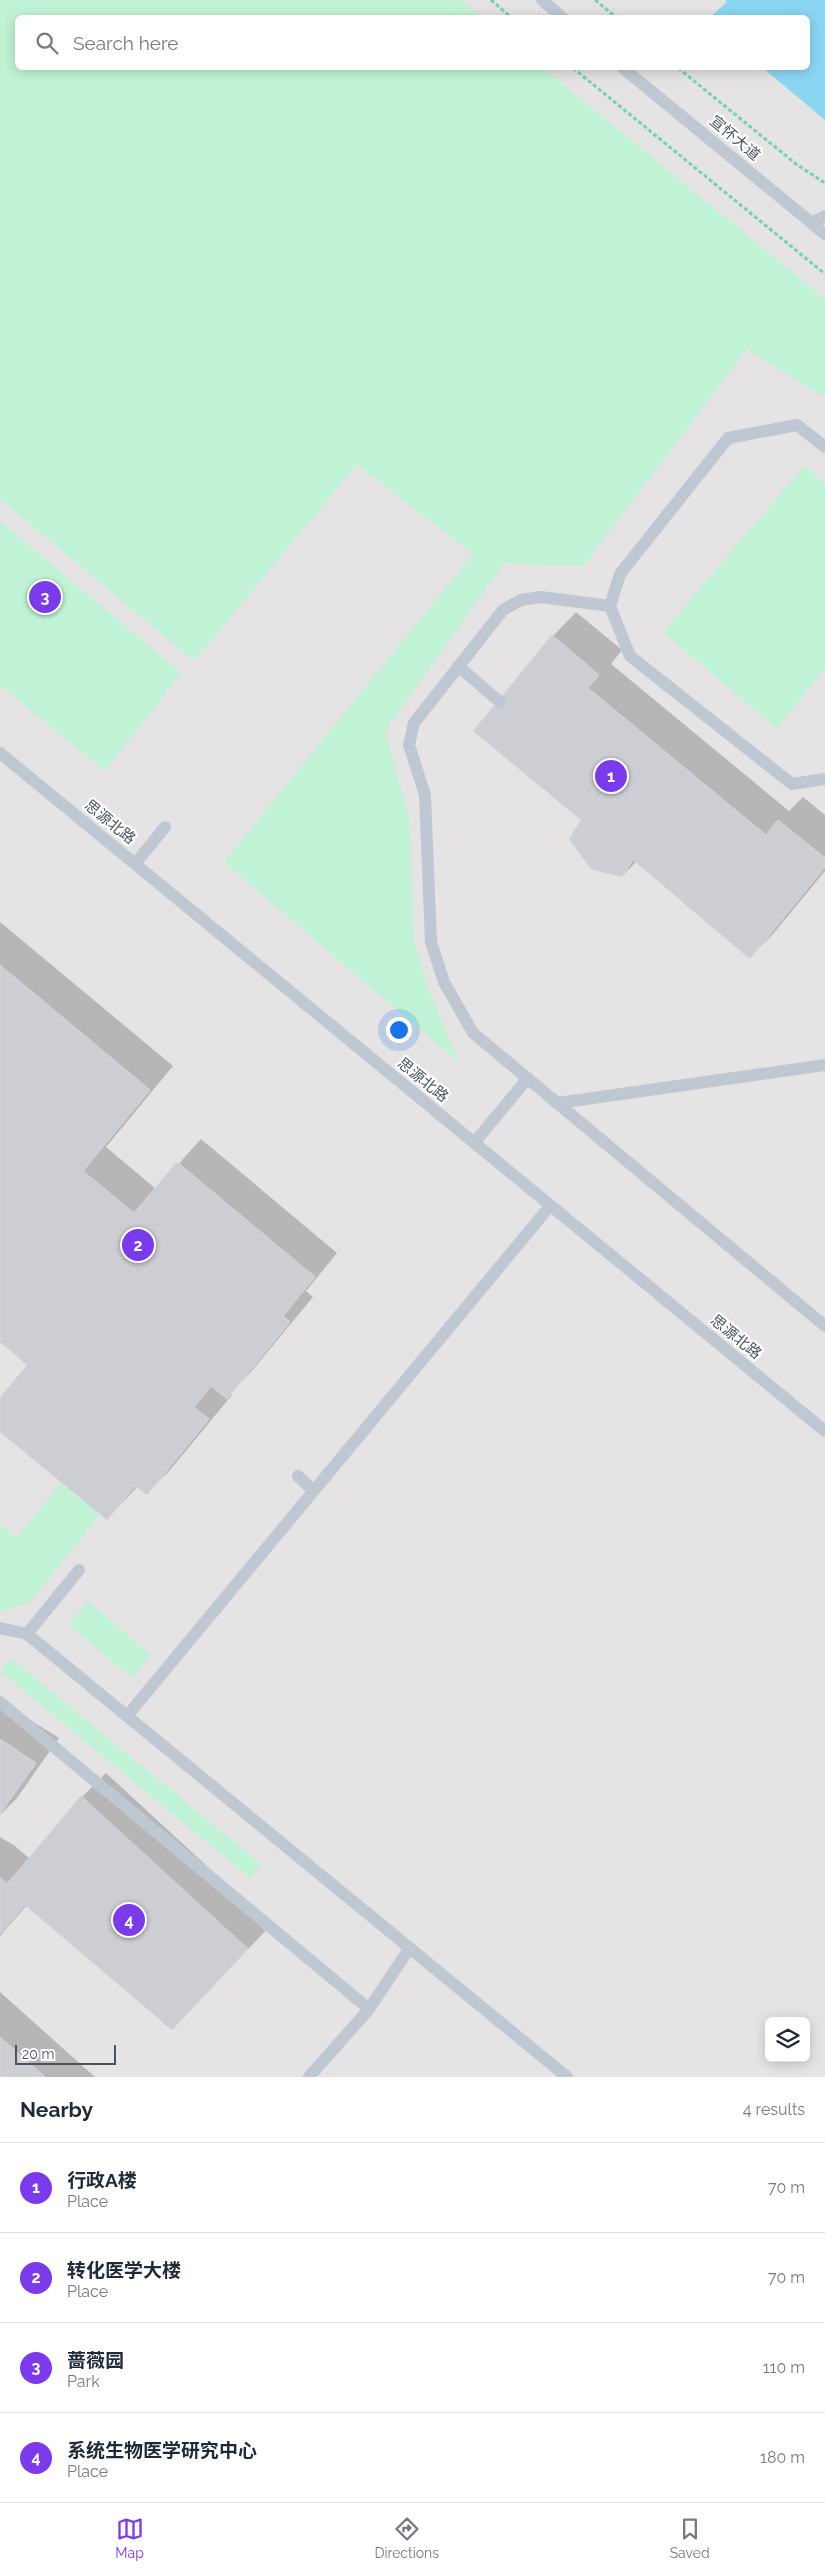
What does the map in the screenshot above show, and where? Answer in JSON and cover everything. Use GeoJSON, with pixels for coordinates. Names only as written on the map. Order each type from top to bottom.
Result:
{"type":"FeatureCollection","features":[{"type":"Feature","properties":{"kind":"lane"},"geometry":{"type":"LineString","coordinates":[[542,0],[560,15]]}},
{"type":"Feature","properties":{"kind":"lane","name":"宣怀大道"},"geometry":{"type":"LineString","coordinates":[[626,70],[825,234]]}},
{"type":"Feature","properties":{"kind":"lane"},"geometry":{"type":"LineString","coordinates":[[811,222],[825,216]]}},
{"type":"Feature","properties":{"kind":"lane"},"geometry":{"type":"LineString","coordinates":[[825,447],[798,425],[728,438],[620,574],[610,606],[630,656],[792,784],[825,779]]}},
{"type":"Feature","properties":{"kind":"lane"},"geometry":{"type":"LineString","coordinates":[[610,606],[540,597],[521,600],[504,610],[414,723],[409,745],[425,795],[431,942],[444,982],[473,1032],[825,1326]]}},
{"type":"Feature","properties":{"kind":"lane"},"geometry":{"type":"LineString","coordinates":[[458,666],[500,702]]}},
{"type":"Feature","properties":{"kind":"lane","name":"思源北路"},"geometry":{"type":"LineString","coordinates":[[0,753],[825,1431]]}},
{"type":"Feature","properties":{"kind":"lane"},"geometry":{"type":"LineString","coordinates":[[135,864],[166,827]]}},
{"type":"Feature","properties":{"kind":"lane"},"geometry":{"type":"LineString","coordinates":[[558,1103],[825,1065]]}},
{"type":"Feature","properties":{"kind":"lane"},"geometry":{"type":"LineString","coordinates":[[474,1143],[528,1078]]}},
{"type":"Feature","properties":{"kind":"lane"},"geometry":{"type":"LineString","coordinates":[[128,1716],[550,1206]]}},
{"type":"Feature","properties":{"kind":"lane"},"geometry":{"type":"LineString","coordinates":[[298,1476],[314,1491]]}},
{"type":"Feature","properties":{"kind":"lane"},"geometry":{"type":"LineString","coordinates":[[27,1634],[79,1570]]}},
{"type":"Feature","properties":{"kind":"lane"},"geometry":{"type":"LineString","coordinates":[[2,1632],[27,1634],[567,2077]]}},
{"type":"Feature","properties":{"kind":"lane"},"geometry":{"type":"LineString","coordinates":[[0,1702],[369,2009]]}},
{"type":"Feature","properties":{"kind":"lane"},"geometry":{"type":"LineString","coordinates":[[309,2077],[369,2009],[409,1949]]}},
{"type":"Feature","properties":{"kind":"path"},"geometry":{"type":"LineString","coordinates":[[491,0],[508,15]]}},
{"type":"Feature","properties":{"kind":"path"},"geometry":{"type":"LineString","coordinates":[[596,0],[614,15]]}},
{"type":"Feature","properties":{"kind":"path"},"geometry":{"type":"LineString","coordinates":[[575,70],[825,274]]}},
{"type":"Feature","properties":{"kind":"path"},"geometry":{"type":"LineString","coordinates":[[680,70],[796,164],[825,183]]}},
{"type":"Feature","properties":{"kind":"shaded area"},"geometry":{"type":"Polygon","coordinates":[[[0,0],[825,0],[825,2077],[0,2077],[0,0]]]}},
{"type":"Feature","properties":{"kind":"green space"},"geometry":{"type":"Polygon","coordinates":[[[0,0],[461,0],[480,15],[15,15],[15,70],[545,70],[825,299],[825,395],[819,394],[747,349],[583,566],[504,563],[385,731],[409,819],[414,944],[429,991],[459,1063],[224,862],[473,554],[357,464],[194,661],[0,499],[0,0]]]}},
{"type":"Feature","properties":{"kind":"green space"},"geometry":{"type":"Polygon","coordinates":[[[804,466],[825,484],[825,669],[776,728],[663,632],[804,466]]]}},
{"type":"Feature","properties":{"kind":"green space"},"geometry":{"type":"Polygon","coordinates":[[[0,521],[181,673],[105,771],[0,685],[0,521]]]}},
{"type":"Feature","properties":{"kind":"green space"},"geometry":{"type":"Polygon","coordinates":[[[61,1483],[100,1515],[30,1602],[0,1611],[0,1524],[17,1538],[61,1483]]]}},
{"type":"Feature","properties":{"kind":"green space"},"geometry":{"type":"Polygon","coordinates":[[[88,1601],[151,1655],[132,1678],[69,1625],[88,1601]]]}},
{"type":"Feature","properties":{"kind":"green space"},"geometry":{"type":"Polygon","coordinates":[[[11,1658],[261,1864],[250,1878],[1,1672],[11,1658]]]}},
{"type":"Feature","properties":{"kind":"water"},"geometry":{"type":"Polygon","coordinates":[[[725,0],[825,0],[825,120],[765,70],[810,70],[810,15],[712,15],[727,2],[725,0]]]}},
{"type":"Feature","properties":{"kind":"building"},"geometry":{"type":"Polygon","coordinates":[[[552,635],[599,675],[588,688],[766,835],[778,820],[825,858],[825,867],[750,959],[633,860],[622,877],[591,869],[569,839],[581,820],[473,731],[552,635]]]}},
{"type":"Feature","properties":{"kind":"building"},"geometry":{"type":"Polygon","coordinates":[[[0,965],[150,1090],[83,1171],[134,1213],[177,1162],[315,1277],[283,1316],[290,1322],[227,1399],[211,1386],[194,1407],[209,1419],[147,1495],[135,1486],[107,1520],[0,1432],[0,1397],[27,1365],[0,1342],[0,965]]]}},
{"type":"Feature","properties":{"kind":"building"},"geometry":{"type":"Polygon","coordinates":[[[0,1739],[36,1763],[0,1814],[0,1739]]]}},
{"type":"Feature","properties":{"kind":"building"},"geometry":{"type":"Polygon","coordinates":[[[81,1796],[248,1949],[172,2030],[25,1905],[0,1934],[0,1878],[7,1884],[81,1796]]]}},
{"type":"Feature","properties":{"kind":"building"},"geometry":{"type":"Polygon","coordinates":[[[0,2037],[45,2077],[0,2077],[0,2037]]]}},
{"type":"Feature","properties":{"kind":"place","name":"蔷薇园"},"geometry":{"type":"Point","coordinates":[45,597]}},
{"type":"Feature","properties":{"kind":"place","name":"行政A楼"},"geometry":{"type":"Point","coordinates":[611,776]}},
{"type":"Feature","properties":{"kind":"place","name":"转化医学大楼"},"geometry":{"type":"Point","coordinates":[138,1245]}},
{"type":"Feature","properties":{"kind":"place","name":"系统生物医学研究中心"},"geometry":{"type":"Point","coordinates":[129,1920]}}]}
